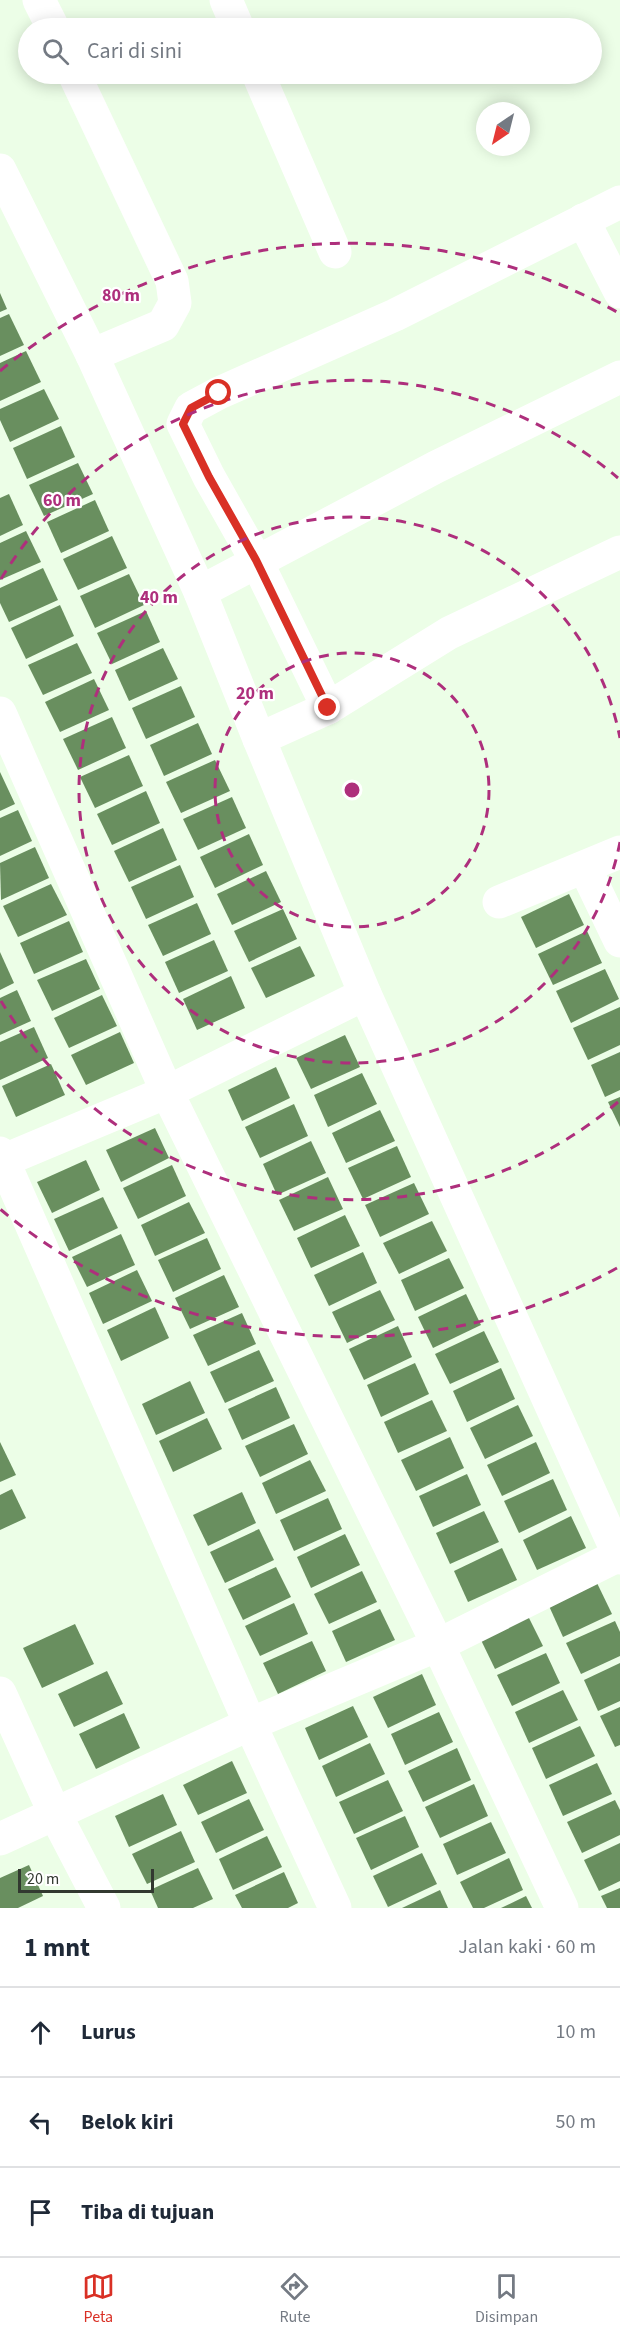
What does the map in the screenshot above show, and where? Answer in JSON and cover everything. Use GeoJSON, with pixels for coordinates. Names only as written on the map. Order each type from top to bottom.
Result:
{"type":"FeatureCollection","features":[{"type":"Feature","properties":{"kind":"street"},"geometry":{"type":"LineString","coordinates":[[39,0],[48,18]]}},
{"type":"Feature","properties":{"kind":"street"},"geometry":{"type":"LineString","coordinates":[[226,0],[234,18]]}},
{"type":"Feature","properties":{"kind":"street"},"geometry":{"type":"LineString","coordinates":[[79,84],[172,280],[175,303],[163,324],[92,355]]}},
{"type":"Feature","properties":{"kind":"street"},"geometry":{"type":"LineString","coordinates":[[262,84],[335,252]]}},
{"type":"Feature","properties":{"kind":"street"},"geometry":{"type":"LineString","coordinates":[[0,170],[92,355],[200,592],[365,994],[620,1557],[438,1645],[250,1724],[0,1839]]}},
{"type":"Feature","properties":{"kind":"street"},"geometry":{"type":"LineString","coordinates":[[328,708],[256,560],[209,477],[183,424],[191,408],[219,393],[394,315],[620,202]]}},
{"type":"Feature","properties":{"kind":"street"},"geometry":{"type":"LineString","coordinates":[[583,220],[620,292]]}},
{"type":"Feature","properties":{"kind":"street"},"geometry":{"type":"LineString","coordinates":[[200,592],[256,560],[620,377]]}},
{"type":"Feature","properties":{"kind":"street"},"geometry":{"type":"LineString","coordinates":[[259,739],[328,708],[449,633],[620,552]]}},
{"type":"Feature","properties":{"kind":"street"},"geometry":{"type":"LineString","coordinates":[[0,713],[167,1092],[438,1645],[562,1908]]}},
{"type":"Feature","properties":{"kind":"street"},"geometry":{"type":"LineString","coordinates":[[499,902],[620,852]]}},
{"type":"Feature","properties":{"kind":"street"},"geometry":{"type":"LineString","coordinates":[[585,868],[620,941]]}},
{"type":"Feature","properties":{"kind":"street"},"geometry":{"type":"LineString","coordinates":[[335,1908],[250,1724],[1,1158],[167,1092],[365,994]]}},
{"type":"Feature","properties":{"kind":"street"},"geometry":{"type":"LineString","coordinates":[[0,1693],[55,1814],[104,1908]]}},
{"type":"Feature","properties":{"kind":"building"},"geometry":{"type":"Polygon","coordinates":[[[0,293],[7,309],[0,312],[0,293]]]}},
{"type":"Feature","properties":{"kind":"building"},"geometry":{"type":"Polygon","coordinates":[[[9,314],[24,345],[0,356],[0,318],[9,314]]]}},
{"type":"Feature","properties":{"kind":"building"},"geometry":{"type":"Polygon","coordinates":[[[26,351],[41,382],[0,401],[0,363],[26,351]]]}},
{"type":"Feature","properties":{"kind":"building"},"geometry":{"type":"Polygon","coordinates":[[[44,389],[59,419],[10,442],[0,420],[0,409],[44,389]]]}},
{"type":"Feature","properties":{"kind":"building"},"geometry":{"type":"Polygon","coordinates":[[[61,426],[75,457],[27,479],[13,448],[61,426]]]}},
{"type":"Feature","properties":{"kind":"building"},"geometry":{"type":"Polygon","coordinates":[[[78,463],[93,494],[44,516],[29,485],[78,463]]]}},
{"type":"Feature","properties":{"kind":"building"},"geometry":{"type":"Polygon","coordinates":[[[9,494],[23,525],[0,536],[0,498],[9,494]]]}},
{"type":"Feature","properties":{"kind":"building"},"geometry":{"type":"Polygon","coordinates":[[[95,500],[109,531],[61,553],[47,522],[95,500]]]}},
{"type":"Feature","properties":{"kind":"building"},"geometry":{"type":"Polygon","coordinates":[[[26,531],[41,562],[0,580],[0,543],[26,531]]]}},
{"type":"Feature","properties":{"kind":"building"},"geometry":{"type":"Polygon","coordinates":[[[112,536],[127,568],[78,590],[63,559],[112,536]]]}},
{"type":"Feature","properties":{"kind":"building"},"geometry":{"type":"Polygon","coordinates":[[[43,568],[58,600],[9,622],[0,603],[0,588],[43,568]]]}},
{"type":"Feature","properties":{"kind":"building"},"geometry":{"type":"Polygon","coordinates":[[[129,574],[144,605],[95,628],[80,596],[129,574]]]}},
{"type":"Feature","properties":{"kind":"building"},"geometry":{"type":"Polygon","coordinates":[[[60,605],[74,636],[26,659],[11,628],[60,605]]]}},
{"type":"Feature","properties":{"kind":"building"},"geometry":{"type":"Polygon","coordinates":[[[146,611],[160,642],[112,664],[97,633],[146,611]]]}},
{"type":"Feature","properties":{"kind":"building"},"geometry":{"type":"Polygon","coordinates":[[[77,643],[92,673],[43,695],[28,665],[77,643]]]}},
{"type":"Feature","properties":{"kind":"building"},"geometry":{"type":"Polygon","coordinates":[[[163,648],[178,679],[129,701],[115,670],[163,648]]]}},
{"type":"Feature","properties":{"kind":"building"},"geometry":{"type":"Polygon","coordinates":[[[94,679],[109,710],[60,732],[45,702],[94,679]]]}},
{"type":"Feature","properties":{"kind":"building"},"geometry":{"type":"Polygon","coordinates":[[[181,686],[195,717],[146,739],[132,708],[181,686]]]}},
{"type":"Feature","properties":{"kind":"building"},"geometry":{"type":"Polygon","coordinates":[[[112,717],[126,748],[78,770],[63,739],[112,717]]]}},
{"type":"Feature","properties":{"kind":"building"},"geometry":{"type":"Polygon","coordinates":[[[198,723],[212,754],[164,776],[150,745],[198,723]]]}},
{"type":"Feature","properties":{"kind":"building"},"geometry":{"type":"Polygon","coordinates":[[[129,755],[143,786],[95,808],[80,777],[129,755]]]}},
{"type":"Feature","properties":{"kind":"building"},"geometry":{"type":"Polygon","coordinates":[[[215,760],[230,791],[181,813],[166,782],[215,760]]]}},
{"type":"Feature","properties":{"kind":"building"},"geometry":{"type":"Polygon","coordinates":[[[0,772],[15,804],[0,811],[0,772]]]}},
{"type":"Feature","properties":{"kind":"building"},"geometry":{"type":"Polygon","coordinates":[[[146,791],[160,823],[112,845],[97,814],[146,791]]]}},
{"type":"Feature","properties":{"kind":"building"},"geometry":{"type":"Polygon","coordinates":[[[232,797],[246,828],[198,850],[183,819],[232,797]]]}},
{"type":"Feature","properties":{"kind":"building"},"geometry":{"type":"Polygon","coordinates":[[[18,810],[32,841],[0,856],[0,818],[18,810]]]}},
{"type":"Feature","properties":{"kind":"building"},"geometry":{"type":"Polygon","coordinates":[[[163,828],[177,860],[129,882],[114,851],[163,828]]]}},
{"type":"Feature","properties":{"kind":"building"},"geometry":{"type":"Polygon","coordinates":[[[249,834],[263,865],[215,888],[200,857],[249,834]]]}},
{"type":"Feature","properties":{"kind":"building"},"geometry":{"type":"Polygon","coordinates":[[[35,847],[49,878],[1,900],[0,863],[35,847]]]}},
{"type":"Feature","properties":{"kind":"building"},"geometry":{"type":"Polygon","coordinates":[[[180,865],[194,897],[146,919],[131,887],[180,865]]]}},
{"type":"Feature","properties":{"kind":"building"},"geometry":{"type":"Polygon","coordinates":[[[266,871],[281,902],[232,925],[217,894],[266,871]]]}},
{"type":"Feature","properties":{"kind":"building"},"geometry":{"type":"Polygon","coordinates":[[[51,884],[67,915],[18,937],[3,906],[51,884]]]}},
{"type":"Feature","properties":{"kind":"building"},"geometry":{"type":"Polygon","coordinates":[[[569,894],[584,925],[536,948],[521,917],[569,894]]]}},
{"type":"Feature","properties":{"kind":"building"},"geometry":{"type":"Polygon","coordinates":[[[197,903],[211,934],[163,956],[148,925],[197,903]]]}},
{"type":"Feature","properties":{"kind":"building"},"geometry":{"type":"Polygon","coordinates":[[[283,909],[297,939],[249,962],[234,931],[283,909]]]}},
{"type":"Feature","properties":{"kind":"building"},"geometry":{"type":"Polygon","coordinates":[[[69,921],[83,952],[34,974],[20,943],[69,921]]]}},
{"type":"Feature","properties":{"kind":"building"},"geometry":{"type":"Polygon","coordinates":[[[587,931],[602,963],[553,985],[538,954],[587,931]]]}},
{"type":"Feature","properties":{"kind":"building"},"geometry":{"type":"Polygon","coordinates":[[[214,940],[228,971],[179,993],[165,962],[214,940]]]}},
{"type":"Feature","properties":{"kind":"building"},"geometry":{"type":"Polygon","coordinates":[[[300,946],[315,976],[266,998],[251,968],[300,946]]]}},
{"type":"Feature","properties":{"kind":"building"},"geometry":{"type":"Polygon","coordinates":[[[0,952],[14,983],[0,990],[0,952]]]}},
{"type":"Feature","properties":{"kind":"building"},"geometry":{"type":"Polygon","coordinates":[[[86,959],[100,989],[52,1011],[37,980],[86,959]]]}},
{"type":"Feature","properties":{"kind":"building"},"geometry":{"type":"Polygon","coordinates":[[[605,969],[619,999],[571,1023],[556,991],[605,969]]]}},
{"type":"Feature","properties":{"kind":"building"},"geometry":{"type":"Polygon","coordinates":[[[231,976],[245,1008],[197,1030],[183,999],[231,976]]]}},
{"type":"Feature","properties":{"kind":"building"},"geometry":{"type":"Polygon","coordinates":[[[17,990],[31,1021],[0,1035],[0,998],[17,990]]]}},
{"type":"Feature","properties":{"kind":"building"},"geometry":{"type":"Polygon","coordinates":[[[102,995],[117,1026],[69,1048],[54,1018],[102,995]]]}},
{"type":"Feature","properties":{"kind":"building"},"geometry":{"type":"Polygon","coordinates":[[[620,1007],[620,1045],[588,1060],[573,1028],[620,1007]]]}},
{"type":"Feature","properties":{"kind":"building"},"geometry":{"type":"Polygon","coordinates":[[[34,1027],[48,1058],[0,1080],[0,1042],[34,1027]]]}},
{"type":"Feature","properties":{"kind":"building"},"geometry":{"type":"Polygon","coordinates":[[[120,1032],[134,1063],[86,1085],[71,1055],[120,1032]]]}},
{"type":"Feature","properties":{"kind":"building"},"geometry":{"type":"Polygon","coordinates":[[[345,1035],[360,1067],[311,1089],[296,1058],[345,1035]]]}},
{"type":"Feature","properties":{"kind":"building"},"geometry":{"type":"Polygon","coordinates":[[[620,1052],[620,1090],[605,1097],[591,1065],[620,1052]]]}},
{"type":"Feature","properties":{"kind":"building"},"geometry":{"type":"Polygon","coordinates":[[[51,1064],[65,1095],[16,1117],[2,1086],[51,1064]]]}},
{"type":"Feature","properties":{"kind":"building"},"geometry":{"type":"Polygon","coordinates":[[[276,1067],[290,1098],[242,1121],[228,1090],[276,1067]]]}},
{"type":"Feature","properties":{"kind":"building"},"geometry":{"type":"Polygon","coordinates":[[[362,1073],[377,1104],[328,1127],[314,1095],[362,1073]]]}},
{"type":"Feature","properties":{"kind":"building"},"geometry":{"type":"Polygon","coordinates":[[[620,1097],[620,1127],[608,1102],[620,1097]]]}},
{"type":"Feature","properties":{"kind":"building"},"geometry":{"type":"Polygon","coordinates":[[[294,1104],[308,1136],[260,1158],[245,1127],[294,1104]]]}},
{"type":"Feature","properties":{"kind":"building"},"geometry":{"type":"Polygon","coordinates":[[[380,1110],[395,1141],[346,1163],[332,1133],[380,1110]]]}},
{"type":"Feature","properties":{"kind":"building"},"geometry":{"type":"Polygon","coordinates":[[[155,1128],[169,1158],[121,1182],[106,1150],[155,1128]]]}},
{"type":"Feature","properties":{"kind":"building"},"geometry":{"type":"Polygon","coordinates":[[[311,1141],[326,1173],[277,1195],[263,1164],[311,1141]]]}},
{"type":"Feature","properties":{"kind":"building"},"geometry":{"type":"Polygon","coordinates":[[[397,1146],[411,1177],[363,1199],[348,1168],[397,1146]]]}},
{"type":"Feature","properties":{"kind":"building"},"geometry":{"type":"Polygon","coordinates":[[[86,1160],[100,1190],[52,1213],[37,1182],[86,1160]]]}},
{"type":"Feature","properties":{"kind":"building"},"geometry":{"type":"Polygon","coordinates":[[[172,1165],[186,1196],[138,1219],[123,1188],[172,1165]]]}},
{"type":"Feature","properties":{"kind":"building"},"geometry":{"type":"Polygon","coordinates":[[[328,1177],[343,1209],[294,1231],[279,1200],[328,1177]]]}},
{"type":"Feature","properties":{"kind":"building"},"geometry":{"type":"Polygon","coordinates":[[[414,1183],[429,1214],[380,1237],[365,1205],[414,1183]]]}},
{"type":"Feature","properties":{"kind":"building"},"geometry":{"type":"Polygon","coordinates":[[[103,1197],[118,1228],[69,1251],[54,1219],[103,1197]]]}},
{"type":"Feature","properties":{"kind":"building"},"geometry":{"type":"Polygon","coordinates":[[[189,1202],[205,1233],[155,1256],[141,1225],[189,1202]]]}},
{"type":"Feature","properties":{"kind":"building"},"geometry":{"type":"Polygon","coordinates":[[[345,1215],[360,1246],[311,1268],[297,1238],[345,1215]]]}},
{"type":"Feature","properties":{"kind":"building"},"geometry":{"type":"Polygon","coordinates":[[[432,1221],[447,1251],[399,1274],[383,1243],[432,1221]]]}},
{"type":"Feature","properties":{"kind":"building"},"geometry":{"type":"Polygon","coordinates":[[[121,1234],[135,1265],[87,1287],[72,1257],[121,1234]]]}},
{"type":"Feature","properties":{"kind":"building"},"geometry":{"type":"Polygon","coordinates":[[[207,1238],[221,1269],[173,1292],[158,1260],[207,1238]]]}},
{"type":"Feature","properties":{"kind":"building"},"geometry":{"type":"Polygon","coordinates":[[[363,1252],[377,1283],[329,1306],[314,1275],[363,1252]]]}},
{"type":"Feature","properties":{"kind":"building"},"geometry":{"type":"Polygon","coordinates":[[[449,1258],[464,1288],[415,1311],[401,1280],[449,1258]]]}},
{"type":"Feature","properties":{"kind":"building"},"geometry":{"type":"Polygon","coordinates":[[[137,1270],[152,1301],[103,1324],[89,1293],[137,1270]]]}},
{"type":"Feature","properties":{"kind":"building"},"geometry":{"type":"Polygon","coordinates":[[[224,1275],[239,1307],[190,1329],[175,1298],[224,1275]]]}},
{"type":"Feature","properties":{"kind":"building"},"geometry":{"type":"Polygon","coordinates":[[[380,1290],[395,1320],[347,1343],[332,1312],[380,1290]]]}},
{"type":"Feature","properties":{"kind":"building"},"geometry":{"type":"Polygon","coordinates":[[[466,1294],[481,1325],[433,1348],[418,1317],[466,1294]]]}},
{"type":"Feature","properties":{"kind":"building"},"geometry":{"type":"Polygon","coordinates":[[[155,1307],[169,1338],[121,1361],[107,1330],[155,1307]]]}},
{"type":"Feature","properties":{"kind":"building"},"geometry":{"type":"Polygon","coordinates":[[[242,1313],[256,1344],[208,1366],[193,1335],[242,1313]]]}},
{"type":"Feature","properties":{"kind":"building"},"geometry":{"type":"Polygon","coordinates":[[[398,1326],[412,1357],[364,1380],[349,1349],[398,1326]]]}},
{"type":"Feature","properties":{"kind":"building"},"geometry":{"type":"Polygon","coordinates":[[[484,1331],[499,1362],[450,1384],[435,1354],[484,1331]]]}},
{"type":"Feature","properties":{"kind":"building"},"geometry":{"type":"Polygon","coordinates":[[[259,1350],[274,1381],[225,1403],[210,1372],[259,1350]]]}},
{"type":"Feature","properties":{"kind":"building"},"geometry":{"type":"Polygon","coordinates":[[[415,1363],[429,1394],[381,1417],[367,1385],[415,1363]]]}},
{"type":"Feature","properties":{"kind":"building"},"geometry":{"type":"Polygon","coordinates":[[[501,1368],[515,1399],[467,1422],[453,1391],[501,1368]]]}},
{"type":"Feature","properties":{"kind":"building"},"geometry":{"type":"Polygon","coordinates":[[[190,1381],[205,1413],[156,1435],[142,1404],[190,1381]]]}},
{"type":"Feature","properties":{"kind":"building"},"geometry":{"type":"Polygon","coordinates":[[[276,1387],[290,1418],[242,1440],[228,1409],[276,1387]]]}},
{"type":"Feature","properties":{"kind":"building"},"geometry":{"type":"Polygon","coordinates":[[[432,1400],[447,1431],[398,1453],[384,1422],[432,1400]]]}},
{"type":"Feature","properties":{"kind":"building"},"geometry":{"type":"Polygon","coordinates":[[[518,1405],[533,1436],[485,1459],[470,1428],[518,1405]]]}},
{"type":"Feature","properties":{"kind":"building"},"geometry":{"type":"Polygon","coordinates":[[[207,1418],[222,1449],[173,1472],[159,1441],[207,1418]]]}},
{"type":"Feature","properties":{"kind":"building"},"geometry":{"type":"Polygon","coordinates":[[[294,1424],[308,1454],[260,1477],[245,1446],[294,1424]]]}},
{"type":"Feature","properties":{"kind":"building"},"geometry":{"type":"Polygon","coordinates":[[[450,1437],[464,1468],[416,1491],[401,1460],[450,1437]]]}},
{"type":"Feature","properties":{"kind":"building"},"geometry":{"type":"Polygon","coordinates":[[[0,1442],[16,1475],[0,1482],[0,1442]]]}},
{"type":"Feature","properties":{"kind":"building"},"geometry":{"type":"Polygon","coordinates":[[[536,1442],[550,1473],[502,1496],[487,1465],[536,1442]]]}},
{"type":"Feature","properties":{"kind":"building"},"geometry":{"type":"Polygon","coordinates":[[[310,1460],[326,1491],[276,1514],[262,1483],[310,1460]]]}},
{"type":"Feature","properties":{"kind":"building"},"geometry":{"type":"Polygon","coordinates":[[[467,1474],[481,1505],[433,1527],[419,1496],[467,1474]]]}},
{"type":"Feature","properties":{"kind":"building"},"geometry":{"type":"Polygon","coordinates":[[[553,1479],[567,1510],[519,1533],[504,1501],[553,1479]]]}},
{"type":"Feature","properties":{"kind":"building"},"geometry":{"type":"Polygon","coordinates":[[[12,1489],[26,1518],[0,1530],[0,1495],[12,1489]]]}},
{"type":"Feature","properties":{"kind":"building"},"geometry":{"type":"Polygon","coordinates":[[[242,1492],[256,1523],[208,1546],[193,1515],[242,1492]]]}},
{"type":"Feature","properties":{"kind":"building"},"geometry":{"type":"Polygon","coordinates":[[[328,1498],[342,1529],[294,1551],[280,1520],[328,1498]]]}},
{"type":"Feature","properties":{"kind":"building"},"geometry":{"type":"Polygon","coordinates":[[[484,1511],[499,1542],[450,1564],[436,1533],[484,1511]]]}},
{"type":"Feature","properties":{"kind":"building"},"geometry":{"type":"Polygon","coordinates":[[[571,1516],[586,1548],[537,1570],[523,1540],[571,1516]]]}},
{"type":"Feature","properties":{"kind":"building"},"geometry":{"type":"Polygon","coordinates":[[[259,1529],[274,1560],[225,1583],[210,1552],[259,1529]]]}},
{"type":"Feature","properties":{"kind":"building"},"geometry":{"type":"Polygon","coordinates":[[[345,1534],[360,1565],[311,1588],[297,1557],[345,1534]]]}},
{"type":"Feature","properties":{"kind":"building"},"geometry":{"type":"Polygon","coordinates":[[[502,1548],[517,1580],[468,1602],[454,1571],[502,1548]]]}},
{"type":"Feature","properties":{"kind":"building"},"geometry":{"type":"Polygon","coordinates":[[[276,1567],[291,1597],[243,1620],[228,1589],[276,1567]]]}},
{"type":"Feature","properties":{"kind":"building"},"geometry":{"type":"Polygon","coordinates":[[[362,1571],[377,1602],[329,1624],[314,1594],[362,1571]]]}},
{"type":"Feature","properties":{"kind":"building"},"geometry":{"type":"Polygon","coordinates":[[[597,1583],[612,1614],[563,1637],[549,1606],[597,1583]]]}},
{"type":"Feature","properties":{"kind":"building"},"geometry":{"type":"Polygon","coordinates":[[[294,1603],[308,1634],[260,1656],[245,1626],[294,1603]]]}},
{"type":"Feature","properties":{"kind":"building"},"geometry":{"type":"Polygon","coordinates":[[[380,1609],[395,1640],[346,1662],[332,1631],[380,1609]]]}},
{"type":"Feature","properties":{"kind":"building"},"geometry":{"type":"Polygon","coordinates":[[[528,1616],[543,1646],[495,1669],[480,1638],[528,1616]]]}},
{"type":"Feature","properties":{"kind":"building"},"geometry":{"type":"Polygon","coordinates":[[[615,1621],[620,1632],[620,1656],[581,1674],[566,1643],[615,1621]]]}},
{"type":"Feature","properties":{"kind":"building"},"geometry":{"type":"Polygon","coordinates":[[[75,1624],[94,1664],[42,1688],[23,1648],[75,1624]]]}},
{"type":"Feature","properties":{"kind":"building"},"geometry":{"type":"Polygon","coordinates":[[[312,1641],[326,1671],[278,1694],[263,1663],[312,1641]]]}},
{"type":"Feature","properties":{"kind":"building"},"geometry":{"type":"Polygon","coordinates":[[[546,1653],[560,1683],[512,1706],[497,1675],[546,1653]]]}},
{"type":"Feature","properties":{"kind":"building"},"geometry":{"type":"Polygon","coordinates":[[[620,1663],[620,1701],[598,1711],[584,1680],[620,1663]]]}},
{"type":"Feature","properties":{"kind":"building"},"geometry":{"type":"Polygon","coordinates":[[[107,1671],[123,1704],[74,1727],[58,1694],[107,1671]]]}},
{"type":"Feature","properties":{"kind":"building"},"geometry":{"type":"Polygon","coordinates":[[[422,1674],[436,1705],[388,1728],[373,1697],[422,1674]]]}},
{"type":"Feature","properties":{"kind":"building"},"geometry":{"type":"Polygon","coordinates":[[[563,1690],[578,1720],[529,1743],[515,1712],[563,1690]]]}},
{"type":"Feature","properties":{"kind":"building"},"geometry":{"type":"Polygon","coordinates":[[[353,1706],[368,1737],[319,1760],[305,1728],[353,1706]]]}},
{"type":"Feature","properties":{"kind":"building"},"geometry":{"type":"Polygon","coordinates":[[[620,1707],[620,1745],[615,1747],[600,1716],[620,1707]]]}},
{"type":"Feature","properties":{"kind":"building"},"geometry":{"type":"Polygon","coordinates":[[[439,1712],[453,1742],[405,1765],[391,1734],[439,1712]]]}},
{"type":"Feature","properties":{"kind":"building"},"geometry":{"type":"Polygon","coordinates":[[[124,1713],[140,1748],[96,1769],[79,1734],[124,1713]]]}},
{"type":"Feature","properties":{"kind":"building"},"geometry":{"type":"Polygon","coordinates":[[[580,1726],[595,1756],[546,1779],[532,1748],[580,1726]]]}},
{"type":"Feature","properties":{"kind":"building"},"geometry":{"type":"Polygon","coordinates":[[[370,1743],[385,1774],[336,1797],[322,1766],[370,1743]]]}},
{"type":"Feature","properties":{"kind":"building"},"geometry":{"type":"Polygon","coordinates":[[[457,1748],[471,1780],[423,1802],[408,1771],[457,1748]]]}},
{"type":"Feature","properties":{"kind":"building"},"geometry":{"type":"Polygon","coordinates":[[[232,1761],[247,1793],[198,1815],[183,1785],[232,1761]]]}},
{"type":"Feature","properties":{"kind":"building"},"geometry":{"type":"Polygon","coordinates":[[[597,1763],[612,1794],[563,1816],[549,1785],[597,1763]]]}},
{"type":"Feature","properties":{"kind":"building"},"geometry":{"type":"Polygon","coordinates":[[[388,1780],[403,1811],[354,1834],[339,1802],[388,1780]]]}},
{"type":"Feature","properties":{"kind":"building"},"geometry":{"type":"Polygon","coordinates":[[[474,1784],[488,1816],[440,1838],[425,1807],[474,1784]]]}},
{"type":"Feature","properties":{"kind":"building"},"geometry":{"type":"Polygon","coordinates":[[[163,1794],[177,1825],[129,1847],[115,1816],[163,1794]]]}},
{"type":"Feature","properties":{"kind":"building"},"geometry":{"type":"Polygon","coordinates":[[[249,1799],[264,1830],[216,1853],[201,1822],[249,1799]]]}},
{"type":"Feature","properties":{"kind":"building"},"geometry":{"type":"Polygon","coordinates":[[[615,1800],[620,1810],[620,1835],[582,1853],[567,1822],[615,1800]]]}},
{"type":"Feature","properties":{"kind":"building"},"geometry":{"type":"Polygon","coordinates":[[[405,1816],[419,1847],[371,1870],[356,1838],[405,1816]]]}},
{"type":"Feature","properties":{"kind":"building"},"geometry":{"type":"Polygon","coordinates":[[[491,1822],[506,1853],[457,1875],[443,1844],[491,1822]]]}},
{"type":"Feature","properties":{"kind":"building"},"geometry":{"type":"Polygon","coordinates":[[[181,1831],[195,1862],[147,1884],[132,1854],[181,1831]]]}},
{"type":"Feature","properties":{"kind":"building"},"geometry":{"type":"Polygon","coordinates":[[[267,1836],[282,1867],[233,1890],[219,1859],[267,1836]]]}},
{"type":"Feature","properties":{"kind":"building"},"geometry":{"type":"Polygon","coordinates":[[[620,1843],[620,1881],[599,1891],[584,1860],[620,1843]]]}},
{"type":"Feature","properties":{"kind":"building"},"geometry":{"type":"Polygon","coordinates":[[[422,1853],[437,1884],[388,1907],[373,1876],[422,1853]]]}},
{"type":"Feature","properties":{"kind":"building"},"geometry":{"type":"Polygon","coordinates":[[[509,1858],[523,1890],[484,1908],[473,1908],[460,1882],[509,1858]]]}},
{"type":"Feature","properties":{"kind":"building"},"geometry":{"type":"Polygon","coordinates":[[[29,1865],[43,1896],[18,1908],[0,1908],[0,1878],[29,1865]]]}},
{"type":"Feature","properties":{"kind":"building"},"geometry":{"type":"Polygon","coordinates":[[[198,1868],[213,1899],[193,1908],[158,1908],[150,1890],[198,1868]]]}},
{"type":"Feature","properties":{"kind":"building"},"geometry":{"type":"Polygon","coordinates":[[[284,1872],[298,1903],[288,1908],[242,1908],[235,1895],[284,1872]]]}},
{"type":"Feature","properties":{"kind":"building"},"geometry":{"type":"Polygon","coordinates":[[[620,1888],[620,1908],[607,1908],[601,1896],[620,1888]]]}},
{"type":"Feature","properties":{"kind":"building"},"geometry":{"type":"Polygon","coordinates":[[[440,1890],[448,1908],[402,1908],[440,1890]]]}},
{"type":"Feature","properties":{"kind":"building"},"geometry":{"type":"Polygon","coordinates":[[[526,1896],[532,1908],[501,1908],[526,1896]]]}},
{"type":"Feature","properties":{"kind":"route"},"geometry":{"type":"LineString","coordinates":[[219,393],[191,408],[183,424],[209,477],[256,560],[328,708]]}}]}
